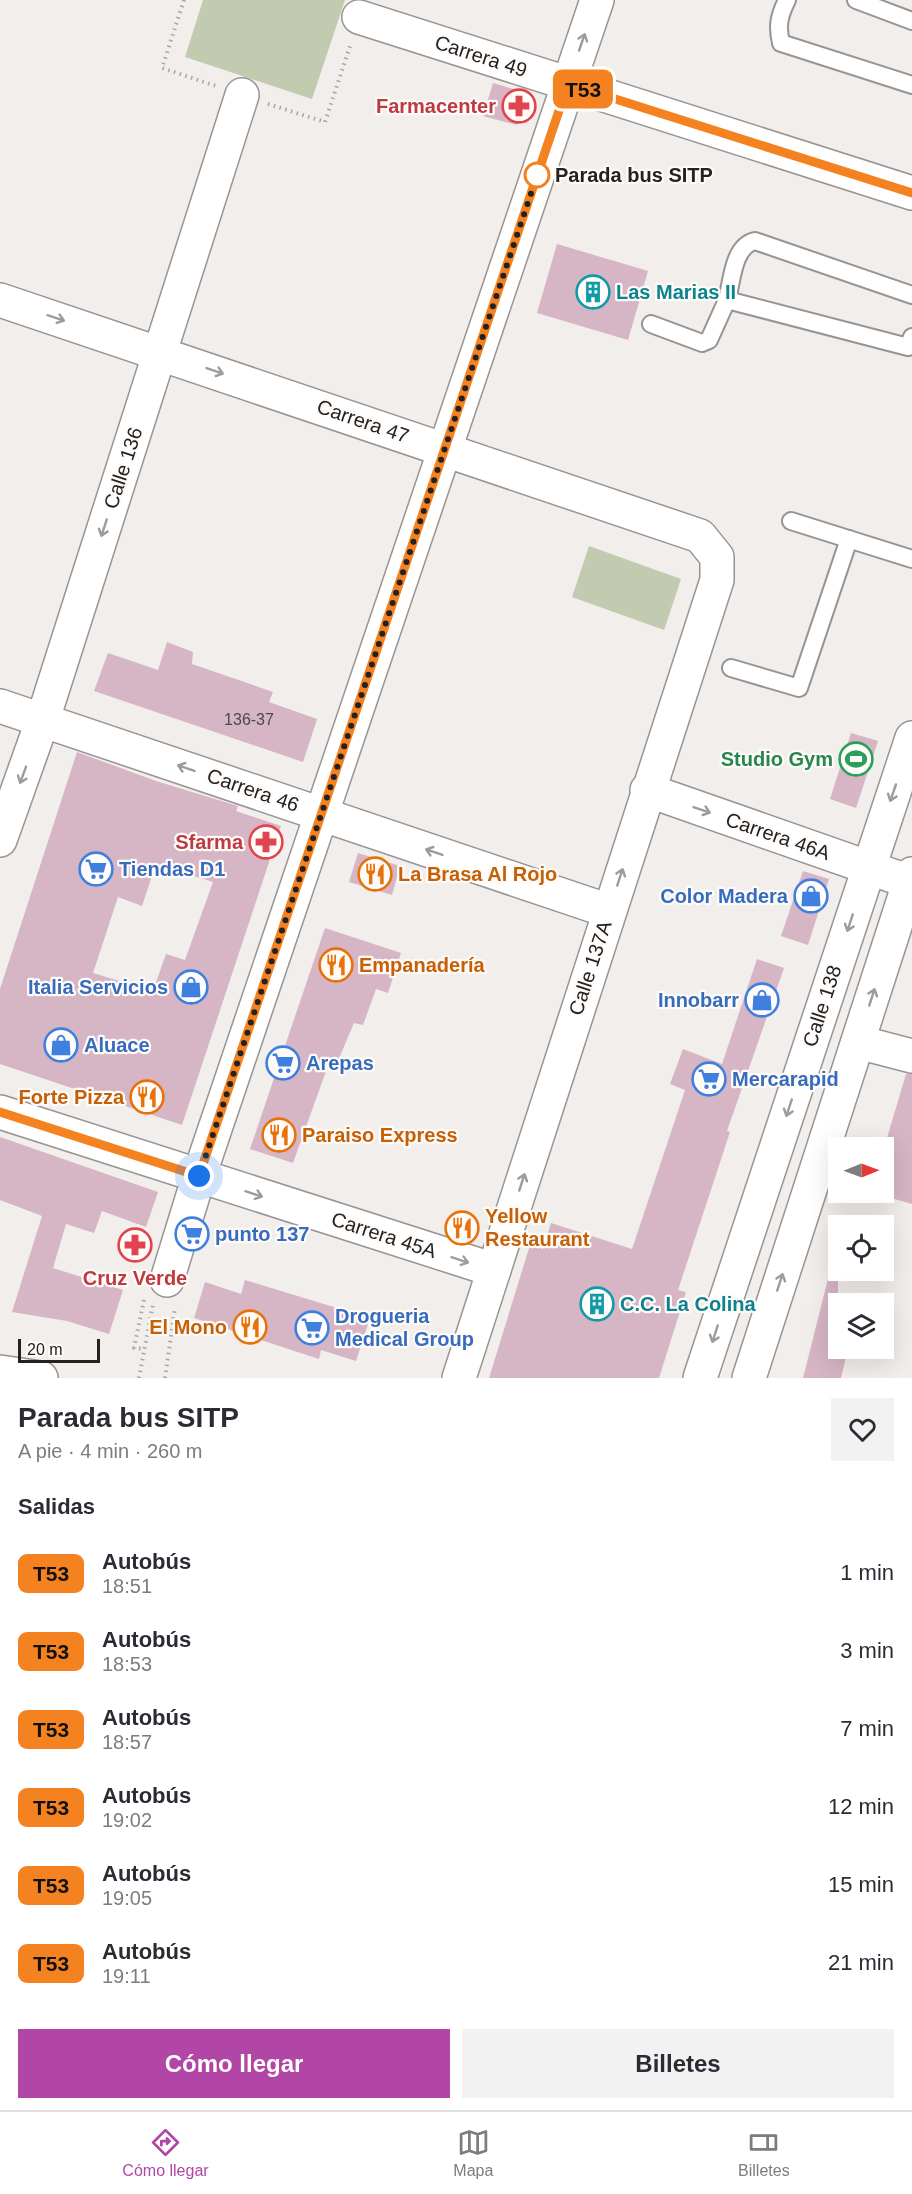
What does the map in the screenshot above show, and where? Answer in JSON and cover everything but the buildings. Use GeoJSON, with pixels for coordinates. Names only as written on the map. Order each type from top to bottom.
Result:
{"type":"FeatureCollection","features":[{"type":"Feature","properties":{"kind":"main road"},"geometry":{"type":"LineString","coordinates":[[166,1291],[199,1176],[597,0]]}},
{"type":"Feature","properties":{"kind":"main road","name":"Carrera 49"},"geometry":{"type":"LineString","coordinates":[[359,17],[912,193]]}},
{"type":"Feature","properties":{"kind":"main road","name":"Calle 136"},"geometry":{"type":"LineString","coordinates":[[0,840],[43,719],[242,95]]}},
{"type":"Feature","properties":{"kind":"main road","name":"Carrera 47"},"geometry":{"type":"LineString","coordinates":[[0,300],[445,448],[700,536],[717,557]]}},
{"type":"Feature","properties":{"kind":"main road","name":"Calle 137A"},"geometry":{"type":"LineString","coordinates":[[459,1378],[647,790],[717,580],[717,557]]}},
{"type":"Feature","properties":{"kind":"main road","name":"Carrera 46"},"geometry":{"type":"LineString","coordinates":[[0,706],[609,911]]}},
{"type":"Feature","properties":{"kind":"main road","name":"Calle 138"},"geometry":{"type":"LineString","coordinates":[[700,1378],[912,738]]}},
{"type":"Feature","properties":{"kind":"main road","name":"Carrera 46A"},"geometry":{"type":"LineString","coordinates":[[647,790],[868,868],[911,878]]}},
{"type":"Feature","properties":{"kind":"main road"},"geometry":{"type":"LineString","coordinates":[[749,1378],[911,878]]}},
{"type":"Feature","properties":{"kind":"main road"},"geometry":{"type":"LineString","coordinates":[[858,1042],[912,1056]]}},
{"type":"Feature","properties":{"kind":"main road","name":"Carrera 45A"},"geometry":{"type":"LineString","coordinates":[[0,1112],[494,1270]]}},
{"type":"Feature","properties":{"kind":"main road"},"geometry":{"type":"LineString","coordinates":[[0,1372],[41,1378]]}},
{"type":"Feature","properties":{"kind":"lane"},"geometry":{"type":"LineString","coordinates":[[787,0],[779,17],[777,29],[781,43],[912,85]]}},
{"type":"Feature","properties":{"kind":"lane"},"geometry":{"type":"LineString","coordinates":[[856,0],[912,21]]}},
{"type":"Feature","properties":{"kind":"lane"},"geometry":{"type":"LineString","coordinates":[[651,324],[702,343],[709,340],[727,300],[740,250],[748,243],[755,241],[912,294]]}},
{"type":"Feature","properties":{"kind":"lane"},"geometry":{"type":"LineString","coordinates":[[727,300],[908,347],[912,337]]}},
{"type":"Feature","properties":{"kind":"lane"},"geometry":{"type":"LineString","coordinates":[[791,522],[912,559]]}},
{"type":"Feature","properties":{"kind":"lane"},"geometry":{"type":"LineString","coordinates":[[731,668],[798,688],[849,539]]}},
{"type":"Feature","properties":{"kind":"path"},"geometry":{"type":"LineString","coordinates":[[184,0],[162,68],[325,122],[359,17]]}},
{"type":"Feature","properties":{"kind":"path"},"geometry":{"type":"LineString","coordinates":[[145,1349],[134,1348],[149,1277],[166,1291]]}},
{"type":"Feature","properties":{"kind":"path"},"geometry":{"type":"LineString","coordinates":[[139,1378],[145,1349],[166,1291]]}},
{"type":"Feature","properties":{"kind":"path"},"geometry":{"type":"LineString","coordinates":[[165,1378],[166,1291]]}},
{"type":"Feature","properties":{"kind":"green space"},"geometry":{"type":"Polygon","coordinates":[[[203,0],[345,0],[312,99],[185,57],[203,0]]]}},
{"type":"Feature","properties":{"kind":"green space"},"geometry":{"type":"Polygon","coordinates":[[[589,546],[681,579],[664,630],[572,597],[589,546]]]}},
{"type":"Feature","properties":{"kind":"bus line","name":"T53"},"geometry":{"type":"LineString","coordinates":[[0,1112],[199,1176],[568,84],[912,193]]}},
{"type":"Feature","properties":{"kind":"place","name":"Farmacenter"},"geometry":{"type":"Point","coordinates":[519,106]}},
{"type":"Feature","properties":{"kind":"place","name":"Parada bus SITP"},"geometry":{"type":"Point","coordinates":[537,175]}},
{"type":"Feature","properties":{"kind":"place","name":"Las Marias II"},"geometry":{"type":"Point","coordinates":[593,292]}},
{"type":"Feature","properties":{"kind":"place","name":"Studio Gym"},"geometry":{"type":"Point","coordinates":[856,759]}},
{"type":"Feature","properties":{"kind":"place","name":"Sfarma"},"geometry":{"type":"Point","coordinates":[266,842]}},
{"type":"Feature","properties":{"kind":"place","name":"Tiendas D1"},"geometry":{"type":"Point","coordinates":[96,869]}},
{"type":"Feature","properties":{"kind":"place","name":"La Brasa Al Rojo"},"geometry":{"type":"Point","coordinates":[375,874]}},
{"type":"Feature","properties":{"kind":"place","name":"Color Madera"},"geometry":{"type":"Point","coordinates":[811,896]}},
{"type":"Feature","properties":{"kind":"place","name":"Empanadería"},"geometry":{"type":"Point","coordinates":[336,965]}},
{"type":"Feature","properties":{"kind":"place","name":"Italia Servicios"},"geometry":{"type":"Point","coordinates":[191,987]}},
{"type":"Feature","properties":{"kind":"place","name":"Innobarr"},"geometry":{"type":"Point","coordinates":[762,1000]}},
{"type":"Feature","properties":{"kind":"place","name":"Aluace"},"geometry":{"type":"Point","coordinates":[61,1045]}},
{"type":"Feature","properties":{"kind":"place","name":"Arepas"},"geometry":{"type":"Point","coordinates":[283,1063]}},
{"type":"Feature","properties":{"kind":"place","name":"Mercarapid"},"geometry":{"type":"Point","coordinates":[709,1079]}},
{"type":"Feature","properties":{"kind":"place","name":"Forte Pizza"},"geometry":{"type":"Point","coordinates":[147,1097]}},
{"type":"Feature","properties":{"kind":"place","name":"Paraiso Express"},"geometry":{"type":"Point","coordinates":[279,1135]}},
{"type":"Feature","properties":{"kind":"place","name":"Yellow Restaurant"},"geometry":{"type":"Point","coordinates":[462,1228]}},
{"type":"Feature","properties":{"kind":"place","name":"punto 137"},"geometry":{"type":"Point","coordinates":[192,1234]}},
{"type":"Feature","properties":{"kind":"place","name":"Cruz Verde"},"geometry":{"type":"Point","coordinates":[135,1245]}},
{"type":"Feature","properties":{"kind":"place","name":"C.C. La Colina"},"geometry":{"type":"Point","coordinates":[597,1304]}},
{"type":"Feature","properties":{"kind":"place","name":"El Mono"},"geometry":{"type":"Point","coordinates":[250,1327]}},
{"type":"Feature","properties":{"kind":"place","name":"Drogueria Medical Group"},"geometry":{"type":"Point","coordinates":[312,1328]}},
{"type":"Feature","properties":{"kind":"route"},"geometry":{"type":"LineString","coordinates":[[199,1176],[540,167],[537,175]]}}]}
